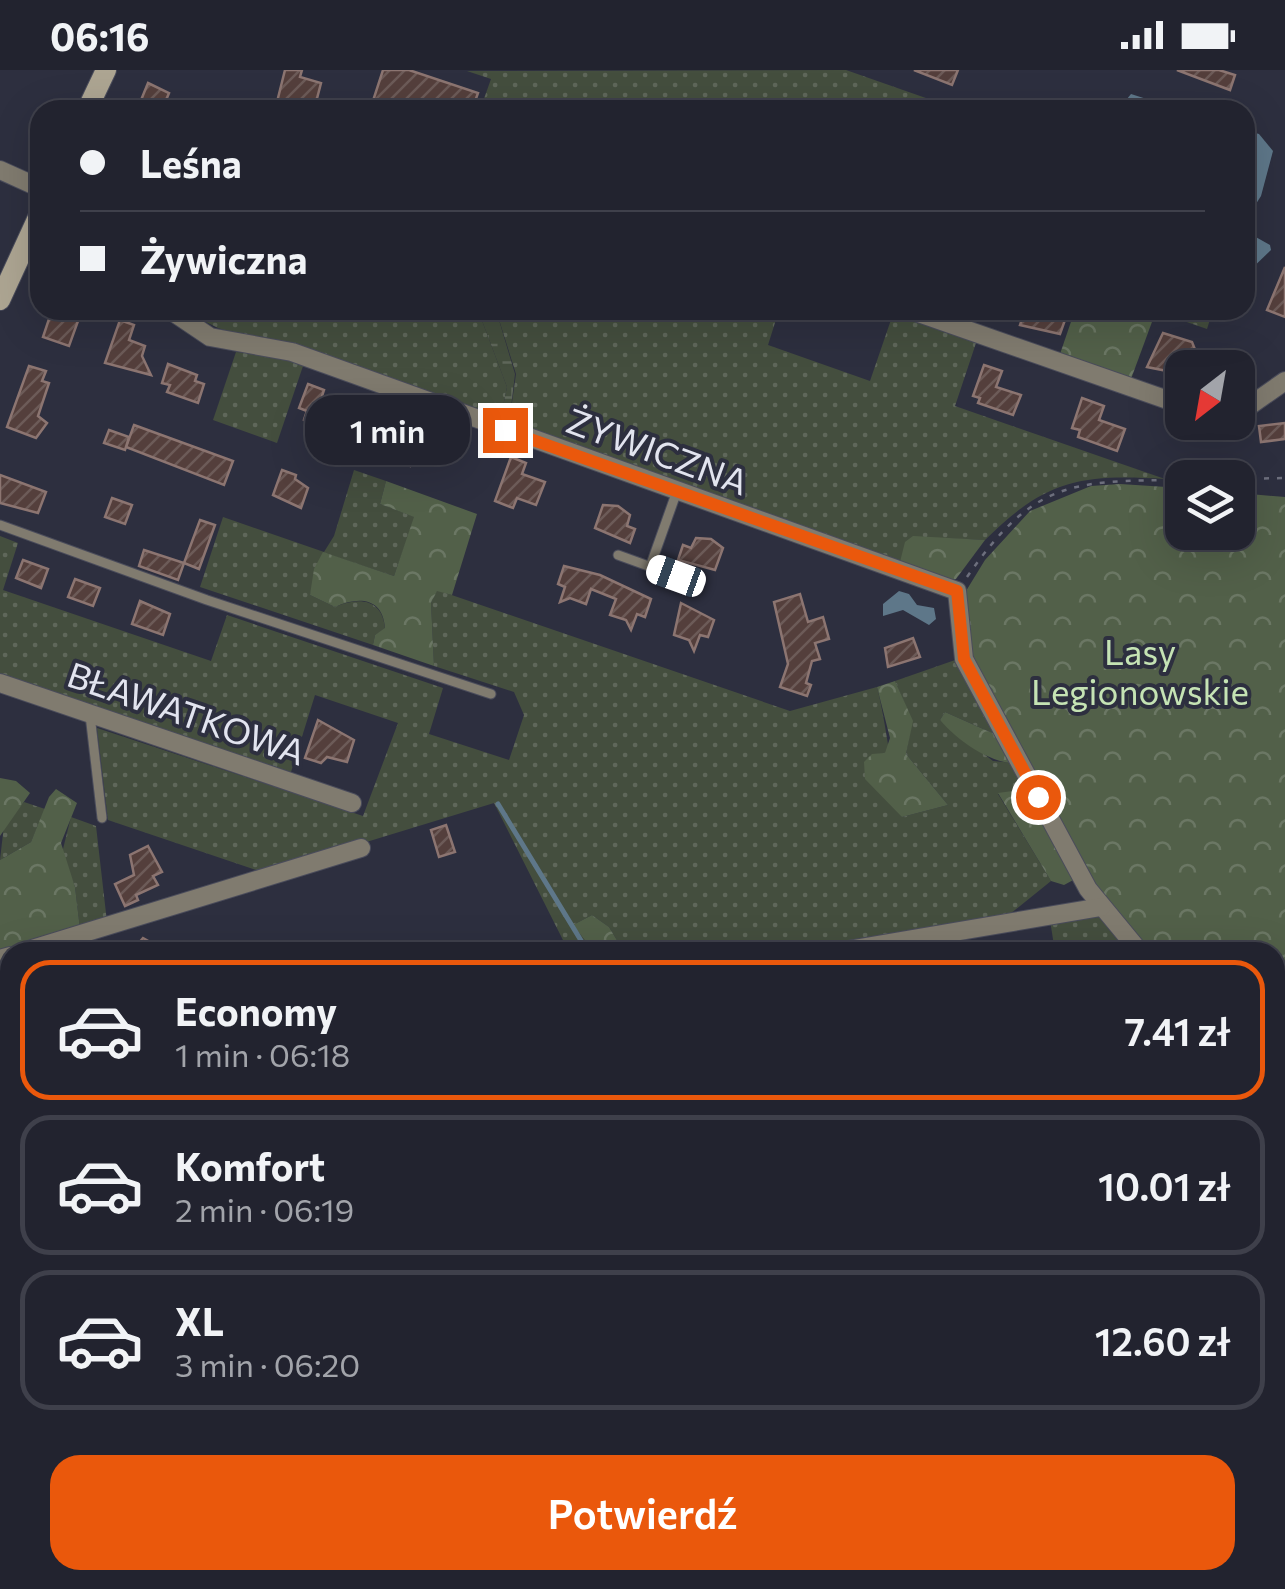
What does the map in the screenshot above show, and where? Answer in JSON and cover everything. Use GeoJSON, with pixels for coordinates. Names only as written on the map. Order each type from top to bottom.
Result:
{"type":"FeatureCollection","features":[{"type":"Feature","properties":{"kind":"street"},"geometry":{"type":"LineString","coordinates":[[92,100],[106,70]]}},
{"type":"Feature","properties":{"kind":"street"},"geometry":{"type":"LineString","coordinates":[[0,170],[30,184]]}},
{"type":"Feature","properties":{"kind":"street"},"geometry":{"type":"LineString","coordinates":[[0,300],[30,235]]}},
{"type":"Feature","properties":{"kind":"street","name":"ŻYWICZNA"},"geometry":{"type":"LineString","coordinates":[[185,320],[210,337],[292,352],[957,591]]}},
{"type":"Feature","properties":{"kind":"street"},"geometry":{"type":"LineString","coordinates":[[939,320],[1165,398]]}},
{"type":"Feature","properties":{"kind":"street"},"geometry":{"type":"LineString","coordinates":[[1255,402],[1285,380]]}},
{"type":"Feature","properties":{"kind":"street"},"geometry":{"type":"LineString","coordinates":[[957,591],[964,659],[1063,846],[1101,907],[1131,942]]}},
{"type":"Feature","properties":{"kind":"street","name":"BŁAWATKOWA"},"geometry":{"type":"LineString","coordinates":[[0,683],[352,802]]}},
{"type":"Feature","properties":{"kind":"street"},"geometry":{"type":"LineString","coordinates":[[55,942],[361,848]]}},
{"type":"Feature","properties":{"kind":"street"},"geometry":{"type":"LineString","coordinates":[[895,942],[1101,907]]}},
{"type":"Feature","properties":{"kind":"lane"},"geometry":{"type":"LineString","coordinates":[[650,567],[676,491]]}},
{"type":"Feature","properties":{"kind":"lane"},"geometry":{"type":"LineString","coordinates":[[0,525],[207,600],[491,694]]}},
{"type":"Feature","properties":{"kind":"lane"},"geometry":{"type":"LineString","coordinates":[[618,555],[676,576]]}},
{"type":"Feature","properties":{"kind":"lane"},"geometry":{"type":"LineString","coordinates":[[89,712],[102,818]]}},
{"type":"Feature","properties":{"kind":"path"},"geometry":{"type":"LineString","coordinates":[[1255,479],[1285,478]]}},
{"type":"Feature","properties":{"kind":"path"},"geometry":{"type":"LineString","coordinates":[[957,591],[1005,526],[1052,496],[1092,481],[1165,480]]}},
{"type":"Feature","properties":{"kind":"green space"},"geometry":{"type":"Polygon","coordinates":[[[846,70],[932,100],[484,100],[491,79],[467,71],[846,70]]]}},
{"type":"Feature","properties":{"kind":"green space"},"geometry":{"type":"Polygon","coordinates":[[[202,320],[482,320],[507,387],[500,421],[202,320]]]}},
{"type":"Feature","properties":{"kind":"green space"},"geometry":{"type":"Polygon","coordinates":[[[482,320],[499,320],[515,374],[509,424],[500,421],[507,387],[482,320]]]}},
{"type":"Feature","properties":{"kind":"green space"},"geometry":{"type":"Polygon","coordinates":[[[499,320],[776,320],[768,345],[870,381],[891,320],[920,320],[977,340],[955,406],[1165,479],[1110,478],[1067,485],[1027,504],[985,540],[913,537],[899,566],[509,424],[516,374],[499,320]]]}},
{"type":"Feature","properties":{"kind":"green space"},"geometry":{"type":"Polygon","coordinates":[[[1072,320],[1153,320],[1131,379],[1060,354],[1072,320]]]}},
{"type":"Feature","properties":{"kind":"green space"},"geometry":{"type":"Polygon","coordinates":[[[1181,320],[1210,320],[1207,329],[1181,320]]]}},
{"type":"Feature","properties":{"kind":"green space"},"geometry":{"type":"Polygon","coordinates":[[[236,352],[275,355],[303,366],[277,443],[213,420],[236,352]]]}},
{"type":"Feature","properties":{"kind":"green space"},"geometry":{"type":"Polygon","coordinates":[[[354,470],[386,481],[380,504],[415,517],[394,576],[324,553],[310,595],[335,607],[361,601],[375,606],[385,629],[375,635],[373,645],[200,587],[223,517],[324,552],[334,536],[354,470]]]}},
{"type":"Feature","properties":{"kind":"green space"},"geometry":{"type":"Polygon","coordinates":[[[386,481],[477,514],[452,595],[437,591],[431,603],[434,666],[373,645],[375,635],[385,628],[375,605],[353,601],[335,607],[310,595],[314,569],[323,552],[394,576],[414,517],[380,504],[386,481]]]}},
{"type":"Feature","properties":{"kind":"green space","name":"Lasy Legionowskie"},"geometry":{"type":"Polygon","coordinates":[[[1091,486],[1165,487],[1165,550],[1255,550],[1255,494],[1285,497],[1285,942],[1137,942],[1096,896],[969,657],[966,591],[985,560],[1030,511],[1091,486]]]}},
{"type":"Feature","properties":{"kind":"green space"},"geometry":{"type":"Polygon","coordinates":[[[0,536],[18,543],[3,590],[211,661],[227,615],[443,688],[429,734],[509,760],[524,715],[514,692],[434,666],[431,603],[437,590],[790,711],[877,687],[902,817],[948,805],[906,754],[912,721],[895,681],[958,659],[999,736],[945,712],[940,720],[993,761],[1014,763],[1027,789],[998,794],[1051,881],[1010,914],[855,942],[618,942],[609,927],[592,915],[573,925],[586,942],[564,942],[494,803],[265,873],[108,820],[97,728],[363,816],[398,723],[315,695],[291,772],[0,674],[0,536]]]}},
{"type":"Feature","properties":{"kind":"green space"},"geometry":{"type":"Polygon","coordinates":[[[913,536],[985,540],[956,579],[942,582],[899,566],[905,542],[913,536]]]}},
{"type":"Feature","properties":{"kind":"green space"},"geometry":{"type":"Polygon","coordinates":[[[895,681],[913,721],[906,754],[948,805],[902,817],[865,779],[864,762],[872,754],[885,753],[890,738],[877,687],[895,681]]]}},
{"type":"Feature","properties":{"kind":"green space"},"geometry":{"type":"Polygon","coordinates":[[[945,712],[999,736],[1014,763],[994,759],[964,742],[940,720],[945,712]]]}},
{"type":"Feature","properties":{"kind":"green space"},"geometry":{"type":"Polygon","coordinates":[[[0,778],[16,781],[30,793],[0,836],[0,778]]]}},
{"type":"Feature","properties":{"kind":"green space"},"geometry":{"type":"Polygon","coordinates":[[[56,789],[77,803],[61,843],[75,887],[80,929],[37,942],[0,942],[0,860],[31,842],[56,789]]]}},
{"type":"Feature","properties":{"kind":"green space"},"geometry":{"type":"Polygon","coordinates":[[[1027,789],[1077,878],[1064,885],[1051,881],[998,793],[1027,789]]]}},
{"type":"Feature","properties":{"kind":"green space"},"geometry":{"type":"Polygon","coordinates":[[[24,802],[45,809],[31,842],[0,860],[4,825],[24,802]]]}},
{"type":"Feature","properties":{"kind":"green space"},"geometry":{"type":"Polygon","coordinates":[[[71,817],[96,826],[107,922],[80,929],[75,887],[62,853],[71,817]]]}},
{"type":"Feature","properties":{"kind":"green space"},"geometry":{"type":"Polygon","coordinates":[[[1099,912],[1124,942],[1053,942],[1050,920],[1099,912]]]}},
{"type":"Feature","properties":{"kind":"green space"},"geometry":{"type":"Polygon","coordinates":[[[592,915],[609,927],[618,942],[586,942],[573,925],[592,915]]]}},
{"type":"Feature","properties":{"kind":"water"},"geometry":{"type":"Polygon","coordinates":[[[1131,94],[1150,100],[1126,100],[1131,94]]]}},
{"type":"Feature","properties":{"kind":"water"},"geometry":{"type":"Polygon","coordinates":[[[1255,133],[1273,151],[1255,205],[1255,133]]]}},
{"type":"Feature","properties":{"kind":"water"},"geometry":{"type":"Polygon","coordinates":[[[1255,237],[1270,245],[1271,250],[1255,265],[1255,237]]]}},
{"type":"Feature","properties":{"kind":"water"},"geometry":{"type":"Polygon","coordinates":[[[899,591],[909,594],[917,605],[934,608],[936,619],[929,625],[903,610],[883,616],[883,604],[899,591]]]}},
{"type":"Feature","properties":{"kind":"building"},"geometry":{"type":"Polygon","coordinates":[[[285,70],[302,70],[300,77],[321,83],[317,100],[278,100],[285,70]]]}},
{"type":"Feature","properties":{"kind":"building"},"geometry":{"type":"Polygon","coordinates":[[[383,70],[409,70],[478,93],[476,100],[373,100],[383,70]]]}},
{"type":"Feature","properties":{"kind":"building"},"geometry":{"type":"Polygon","coordinates":[[[914,70],[958,70],[952,85],[914,70]]]}},
{"type":"Feature","properties":{"kind":"building"},"geometry":{"type":"Polygon","coordinates":[[[1177,70],[1219,70],[1235,75],[1230,90],[1177,70]]]}},
{"type":"Feature","properties":{"kind":"building"},"geometry":{"type":"Polygon","coordinates":[[[148,83],[169,93],[166,100],[141,100],[148,83]]]}},
{"type":"Feature","properties":{"kind":"building"},"geometry":{"type":"Polygon","coordinates":[[[1285,267],[1285,317],[1267,310],[1285,267]]]}},
{"type":"Feature","properties":{"kind":"building"},"geometry":{"type":"Polygon","coordinates":[[[49,320],[78,320],[69,346],[43,337],[49,320]]]}},
{"type":"Feature","properties":{"kind":"building"},"geometry":{"type":"Polygon","coordinates":[[[120,320],[134,325],[129,340],[145,346],[142,356],[151,375],[105,363],[120,320]]]}},
{"type":"Feature","properties":{"kind":"building"},"geometry":{"type":"Polygon","coordinates":[[[1022,320],[1065,320],[1060,334],[1020,325],[1022,320]]]}},
{"type":"Feature","properties":{"kind":"building"},"geometry":{"type":"Polygon","coordinates":[[[1163,333],[1192,342],[1195,350],[1165,350],[1165,371],[1147,367],[1163,333]]]}},
{"type":"Feature","properties":{"kind":"building"},"geometry":{"type":"Polygon","coordinates":[[[168,364],[197,375],[195,381],[204,384],[198,403],[167,392],[170,385],[162,383],[168,364]]]}},
{"type":"Feature","properties":{"kind":"building"},"geometry":{"type":"Polygon","coordinates":[[[984,365],[1002,371],[996,387],[1021,395],[1013,415],[978,403],[980,398],[973,396],[984,365]]]}},
{"type":"Feature","properties":{"kind":"building"},"geometry":{"type":"Polygon","coordinates":[[[29,366],[46,371],[42,381],[49,383],[38,416],[47,423],[36,438],[7,427],[29,366]]]}},
{"type":"Feature","properties":{"kind":"building"},"geometry":{"type":"Polygon","coordinates":[[[308,384],[324,390],[321,399],[342,407],[336,423],[329,421],[325,431],[304,420],[307,411],[299,408],[308,384]]]}},
{"type":"Feature","properties":{"kind":"building"},"geometry":{"type":"Polygon","coordinates":[[[1082,398],[1104,406],[1099,420],[1125,429],[1117,451],[1078,437],[1080,430],[1072,428],[1082,398]]]}},
{"type":"Feature","properties":{"kind":"building"},"geometry":{"type":"Polygon","coordinates":[[[364,414],[381,420],[378,428],[418,443],[410,466],[370,451],[367,460],[349,454],[364,414]]]}},
{"type":"Feature","properties":{"kind":"building"},"geometry":{"type":"Polygon","coordinates":[[[1285,423],[1285,439],[1261,442],[1259,426],[1285,423]]]}},
{"type":"Feature","properties":{"kind":"building"},"geometry":{"type":"Polygon","coordinates":[[[134,425],[233,461],[224,485],[126,447],[134,425]]]}},
{"type":"Feature","properties":{"kind":"building"},"geometry":{"type":"Polygon","coordinates":[[[109,430],[129,437],[125,450],[104,443],[109,430]]]}},
{"type":"Feature","properties":{"kind":"building"},"geometry":{"type":"Polygon","coordinates":[[[511,457],[526,463],[522,474],[545,482],[536,505],[517,498],[513,508],[495,501],[511,457]]]}},
{"type":"Feature","properties":{"kind":"building"},"geometry":{"type":"Polygon","coordinates":[[[282,470],[296,475],[295,479],[308,488],[301,508],[273,495],[282,470]]]}},
{"type":"Feature","properties":{"kind":"building"},"geometry":{"type":"Polygon","coordinates":[[[0,475],[46,492],[38,513],[0,503],[0,475]]]}},
{"type":"Feature","properties":{"kind":"building"},"geometry":{"type":"Polygon","coordinates":[[[112,498],[132,505],[125,524],[105,517],[112,498]]]}},
{"type":"Feature","properties":{"kind":"building"},"geometry":{"type":"Polygon","coordinates":[[[603,505],[618,506],[630,515],[627,526],[635,529],[630,543],[595,528],[603,505]]]}},
{"type":"Feature","properties":{"kind":"building"},"geometry":{"type":"Polygon","coordinates":[[[200,520],[215,525],[199,569],[184,563],[200,520]]]}},
{"type":"Feature","properties":{"kind":"building"},"geometry":{"type":"Polygon","coordinates":[[[696,538],[711,539],[723,548],[715,570],[678,560],[683,545],[691,548],[696,538]]]}},
{"type":"Feature","properties":{"kind":"building"},"geometry":{"type":"Polygon","coordinates":[[[144,550],[184,563],[178,580],[139,566],[144,550]]]}},
{"type":"Feature","properties":{"kind":"building"},"geometry":{"type":"Polygon","coordinates":[[[23,560],[48,569],[41,588],[16,578],[23,560]]]}},
{"type":"Feature","properties":{"kind":"building"},"geometry":{"type":"Polygon","coordinates":[[[564,566],[600,575],[651,599],[645,617],[637,614],[631,630],[626,620],[610,615],[616,599],[591,589],[586,604],[570,598],[560,602],[565,587],[558,584],[564,566]]]}},
{"type":"Feature","properties":{"kind":"building"},"geometry":{"type":"Polygon","coordinates":[[[75,579],[100,588],[93,606],[68,597],[75,579]]]}},
{"type":"Feature","properties":{"kind":"building"},"geometry":{"type":"Polygon","coordinates":[[[800,594],[808,622],[823,617],[829,639],[815,643],[820,659],[812,661],[807,696],[780,687],[788,664],[774,602],[800,594]]]}},
{"type":"Feature","properties":{"kind":"building"},"geometry":{"type":"Polygon","coordinates":[[[140,601],[170,614],[163,635],[132,624],[140,601]]]}},
{"type":"Feature","properties":{"kind":"building"},"geometry":{"type":"Polygon","coordinates":[[[681,603],[714,620],[708,637],[700,635],[694,651],[689,640],[674,635],[681,603]]]}},
{"type":"Feature","properties":{"kind":"building"},"geometry":{"type":"Polygon","coordinates":[[[913,638],[920,657],[888,667],[885,648],[913,638]]]}},
{"type":"Feature","properties":{"kind":"building"},"geometry":{"type":"Polygon","coordinates":[[[318,720],[354,740],[347,762],[327,757],[321,763],[305,758],[318,720]]]}},
{"type":"Feature","properties":{"kind":"building"},"geometry":{"type":"Polygon","coordinates":[[[446,825],[455,852],[439,857],[431,830],[446,825]]]}},
{"type":"Feature","properties":{"kind":"building"},"geometry":{"type":"Polygon","coordinates":[[[148,846],[162,872],[153,876],[158,885],[136,895],[138,900],[125,906],[115,884],[134,875],[130,855],[148,846]]]}},
{"type":"Feature","properties":{"kind":"waterway"},"geometry":{"type":"LineString","coordinates":[[498,804],[582,942]]}},
{"type":"Feature","properties":{"kind":"route"},"geometry":{"type":"LineString","coordinates":[[505,430],[957,591],[964,659],[1038,797]]}}]}
